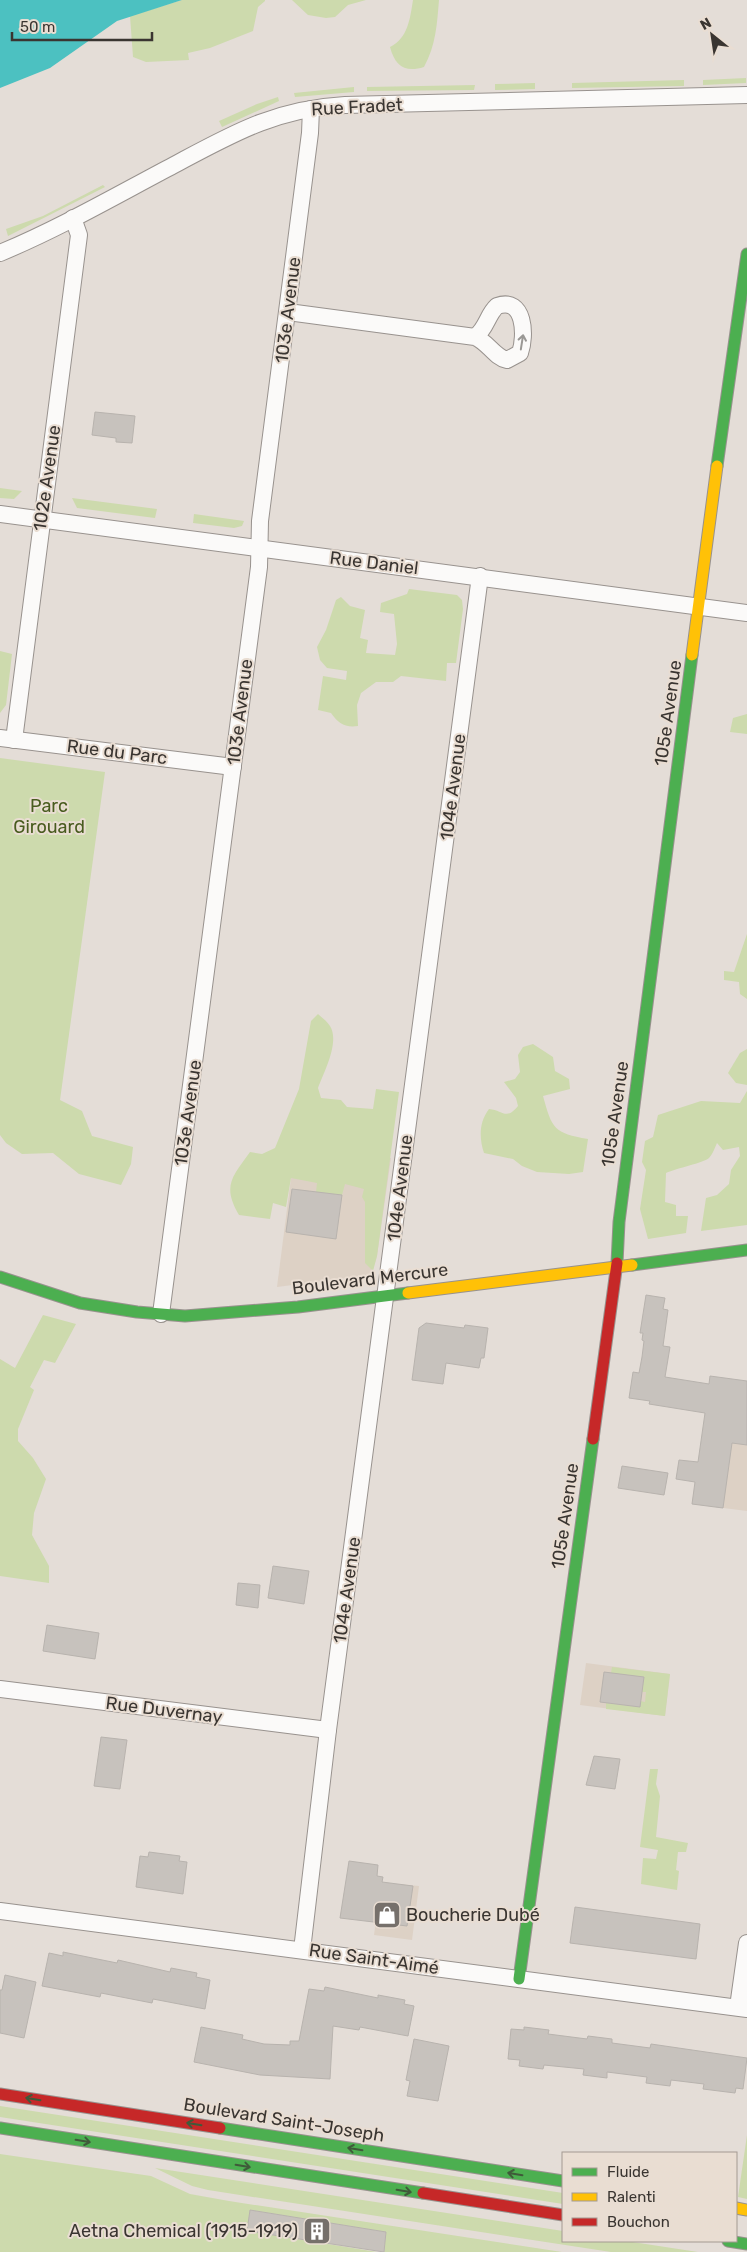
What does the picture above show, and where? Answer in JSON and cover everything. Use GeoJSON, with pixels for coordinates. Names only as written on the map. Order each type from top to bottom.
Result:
{"type":"FeatureCollection","features":[{"type":"Feature","properties":{"kind":"street","name":"Rue Fradet"},"geometry":{"type":"LineString","coordinates":[[0,252],[73,218],[242,130],[277,115],[345,105],[747,95]]}},
{"type":"Feature","properties":{"kind":"street","name":"103e Avenue"},"geometry":{"type":"LineString","coordinates":[[161,1314],[233,767],[260,549],[260,521],[312,122],[311,109]]}},
{"type":"Feature","properties":{"kind":"street","name":"102e Avenue"},"geometry":{"type":"LineString","coordinates":[[7,739],[47,492],[78,241],[78,228],[73,218]]}},
{"type":"Feature","properties":{"kind":"street","name":"105e Avenue"},"geometry":{"type":"LineString","coordinates":[[519,1979],[617,1267],[619,1222],[747,254]]}},
{"type":"Feature","properties":{"kind":"street"},"geometry":{"type":"LineString","coordinates":[[288,312],[475,337]]}},
{"type":"Feature","properties":{"kind":"street","name":"Rue Daniel"},"geometry":{"type":"LineString","coordinates":[[0,514],[747,612]]}},
{"type":"Feature","properties":{"kind":"street","name":"104e Avenue"},"geometry":{"type":"LineString","coordinates":[[302,1950],[328,1730],[480,576]]}},
{"type":"Feature","properties":{"kind":"street","name":"Rue du Parc"},"geometry":{"type":"LineString","coordinates":[[7,739],[233,767]]}},
{"type":"Feature","properties":{"kind":"street","name":"Boulevard Mercure"},"geometry":{"type":"LineString","coordinates":[[0,1277],[80,1303],[185,1316],[386,1296],[747,1250]]}},
{"type":"Feature","properties":{"kind":"street","name":"Rue Duvernay"},"geometry":{"type":"LineString","coordinates":[[0,1689],[328,1730]]}},
{"type":"Feature","properties":{"kind":"street","name":"Rue Saint-Aimé"},"geometry":{"type":"LineString","coordinates":[[0,1910],[743,2008]]}},
{"type":"Feature","properties":{"kind":"street"},"geometry":{"type":"LineString","coordinates":[[743,2008],[747,1943]]}},
{"type":"Feature","properties":{"kind":"street","name":"Boulevard Saint-Joseph"},"geometry":{"type":"LineString","coordinates":[[0,2094],[562,2181]]}},
{"type":"Feature","properties":{"kind":"street"},"geometry":{"type":"LineString","coordinates":[[0,2128],[562,2215]]}},
{"type":"Feature","properties":{"kind":"street"},"geometry":{"type":"LineString","coordinates":[[734,2242],[747,2244]]}},
{"type":"Feature","properties":{"kind":"shaded area"},"geometry":{"type":"Polygon","coordinates":[[[391,1158],[377,1256],[371,1275],[277,1287],[291,1178],[391,1158]]]}},
{"type":"Feature","properties":{"kind":"shaded area"},"geometry":{"type":"Polygon","coordinates":[[[747,1381],[747,1511],[692,1504],[747,1381]]]}},
{"type":"Feature","properties":{"kind":"shaded area"},"geometry":{"type":"Polygon","coordinates":[[[586,1663],[670,1674],[665,1716],[580,1705],[586,1663]]]}},
{"type":"Feature","properties":{"kind":"shaded area"},"geometry":{"type":"Polygon","coordinates":[[[398,1884],[419,1886],[412,1940],[374,1935],[380,1892],[396,1894],[398,1884]]]}},
{"type":"Feature","properties":{"kind":"green space"},"geometry":{"type":"Polygon","coordinates":[[[182,0],[265,1],[258,7],[253,31],[210,48],[188,53],[189,60],[146,62],[133,57],[130,16],[182,0]]]}},
{"type":"Feature","properties":{"kind":"green space"},"geometry":{"type":"Polygon","coordinates":[[[292,0],[366,0],[348,5],[335,17],[326,18],[308,15],[292,0]]]}},
{"type":"Feature","properties":{"kind":"green space"},"geometry":{"type":"Polygon","coordinates":[[[413,0],[439,0],[438,18],[431,51],[424,67],[417,69],[406,68],[398,63],[390,47],[401,39],[407,27],[413,0]]]}},
{"type":"Feature","properties":{"kind":"green space"},"geometry":{"type":"Polygon","coordinates":[[[746,78],[746,83],[703,85],[703,80],[746,78]]]}},
{"type":"Feature","properties":{"kind":"green space"},"geometry":{"type":"Polygon","coordinates":[[[684,80],[684,86],[572,88],[572,83],[684,80]]]}},
{"type":"Feature","properties":{"kind":"green space"},"geometry":{"type":"Polygon","coordinates":[[[535,83],[535,89],[495,90],[495,84],[535,83]]]}},
{"type":"Feature","properties":{"kind":"green space"},"geometry":{"type":"Polygon","coordinates":[[[475,85],[474,90],[367,91],[367,87],[475,85]]]}},
{"type":"Feature","properties":{"kind":"green space"},"geometry":{"type":"Polygon","coordinates":[[[354,87],[354,92],[295,97],[294,93],[354,87]]]}},
{"type":"Feature","properties":{"kind":"green space"},"geometry":{"type":"Polygon","coordinates":[[[278,97],[279,101],[222,127],[219,121],[257,104],[278,97]]]}},
{"type":"Feature","properties":{"kind":"green space"},"geometry":{"type":"Polygon","coordinates":[[[103,185],[105,187],[8,236],[6,229],[43,216],[103,185]]]}},
{"type":"Feature","properties":{"kind":"green space"},"geometry":{"type":"Polygon","coordinates":[[[0,488],[22,491],[14,499],[0,498],[0,488]]]}},
{"type":"Feature","properties":{"kind":"green space"},"geometry":{"type":"Polygon","coordinates":[[[72,498],[157,509],[155,518],[77,508],[72,498]]]}},
{"type":"Feature","properties":{"kind":"green space"},"geometry":{"type":"Polygon","coordinates":[[[194,514],[244,521],[242,526],[234,528],[193,523],[194,514]]]}},
{"type":"Feature","properties":{"kind":"green space"},"geometry":{"type":"Polygon","coordinates":[[[409,589],[457,595],[462,600],[463,609],[456,663],[447,663],[446,681],[401,676],[393,682],[376,682],[361,693],[357,705],[358,726],[346,725],[336,720],[331,713],[318,710],[323,676],[346,680],[347,671],[327,668],[320,660],[317,647],[326,630],[336,600],[341,597],[350,606],[365,610],[360,638],[368,640],[366,653],[395,655],[397,644],[394,614],[380,612],[381,603],[407,594],[409,589]]]}},
{"type":"Feature","properties":{"kind":"green space"},"geometry":{"type":"Polygon","coordinates":[[[0,651],[12,654],[6,705],[0,713],[0,651]]]}},
{"type":"Feature","properties":{"kind":"green space"},"geometry":{"type":"Polygon","coordinates":[[[747,714],[747,734],[730,732],[733,718],[747,714]]]}},
{"type":"Feature","properties":{"kind":"green space","name":"Parc Girouard"},"geometry":{"type":"Polygon","coordinates":[[[0,758],[105,772],[60,1100],[82,1111],[92,1136],[133,1147],[131,1164],[121,1185],[79,1174],[53,1153],[22,1154],[6,1143],[0,1135],[0,758]]]}},
{"type":"Feature","properties":{"kind":"green space"},"geometry":{"type":"Polygon","coordinates":[[[747,934],[747,999],[740,994],[739,982],[724,980],[724,971],[734,972],[747,934]]]}},
{"type":"Feature","properties":{"kind":"green space"},"geometry":{"type":"Polygon","coordinates":[[[318,1014],[330,1026],[333,1033],[330,1057],[318,1088],[321,1098],[341,1100],[347,1107],[373,1109],[376,1089],[399,1092],[377,1256],[373,1271],[365,1263],[365,1202],[362,1197],[364,1189],[345,1184],[342,1195],[316,1192],[317,1183],[291,1178],[286,1207],[273,1203],[270,1219],[239,1215],[231,1196],[231,1182],[234,1175],[250,1152],[262,1154],[275,1148],[299,1089],[311,1021],[318,1014]]]}},
{"type":"Feature","properties":{"kind":"green space"},"geometry":{"type":"Polygon","coordinates":[[[533,1044],[553,1057],[555,1071],[569,1079],[570,1089],[543,1096],[549,1116],[556,1128],[568,1134],[588,1139],[583,1172],[569,1174],[537,1172],[522,1166],[513,1159],[484,1153],[481,1142],[483,1119],[489,1109],[507,1114],[518,1106],[516,1098],[504,1082],[515,1079],[520,1072],[518,1055],[523,1047],[533,1044]]]}},
{"type":"Feature","properties":{"kind":"green space"},"geometry":{"type":"Polygon","coordinates":[[[747,1049],[747,1085],[736,1083],[728,1073],[740,1053],[747,1049]]]}},
{"type":"Feature","properties":{"kind":"green space"},"geometry":{"type":"Polygon","coordinates":[[[747,1091],[747,1225],[701,1231],[706,1198],[717,1195],[729,1184],[731,1170],[740,1156],[739,1147],[723,1150],[717,1143],[712,1155],[706,1160],[666,1173],[665,1202],[676,1205],[676,1216],[688,1216],[686,1233],[648,1239],[640,1209],[646,1170],[642,1162],[645,1141],[653,1137],[658,1115],[701,1101],[740,1103],[747,1091]]]}},
{"type":"Feature","properties":{"kind":"green space"},"geometry":{"type":"Polygon","coordinates":[[[43,1315],[76,1324],[55,1363],[44,1360],[30,1387],[34,1390],[18,1429],[18,1441],[33,1458],[46,1479],[34,1513],[32,1535],[49,1566],[49,1583],[0,1576],[0,1359],[15,1368],[43,1315]]]}},
{"type":"Feature","properties":{"kind":"green space"},"geometry":{"type":"Polygon","coordinates":[[[612,1667],[670,1674],[665,1716],[606,1709],[606,1703],[639,1707],[640,1701],[645,1702],[646,1692],[641,1692],[643,1677],[611,1673],[612,1667]]]}},
{"type":"Feature","properties":{"kind":"green space"},"geometry":{"type":"Polygon","coordinates":[[[650,1769],[658,1769],[656,1784],[660,1796],[656,1837],[688,1843],[686,1852],[678,1852],[676,1870],[679,1871],[677,1890],[641,1884],[643,1858],[656,1859],[658,1850],[640,1847],[650,1769]]]}},
{"type":"Feature","properties":{"kind":"green space"},"geometry":{"type":"Polygon","coordinates":[[[0,2106],[562,2193],[562,2204],[0,2117],[0,2106]]]}},
{"type":"Feature","properties":{"kind":"green space"},"geometry":{"type":"Polygon","coordinates":[[[747,2135],[747,2199],[738,2197],[747,2135]]]}},
{"type":"Feature","properties":{"kind":"green space"},"geometry":{"type":"Polygon","coordinates":[[[0,2154],[151,2176],[190,2194],[229,2201],[562,2252],[384,2252],[386,2232],[250,2210],[248,2231],[377,2252],[0,2252],[0,2154]]]}},
{"type":"Feature","properties":{"kind":"green space"},"geometry":{"type":"Polygon","coordinates":[[[155,2168],[562,2231],[562,2242],[633,2242],[698,2252],[611,2252],[192,2186],[155,2168]]]}},
{"type":"Feature","properties":{"kind":"water"},"geometry":{"type":"Polygon","coordinates":[[[0,0],[182,0],[117,21],[50,68],[0,88],[0,0]]]}},
{"type":"Feature","properties":{"kind":"building"},"geometry":{"type":"Polygon","coordinates":[[[95,412],[135,416],[132,443],[116,442],[116,438],[92,435],[95,412]]]}},
{"type":"Feature","properties":{"kind":"building"},"geometry":{"type":"Polygon","coordinates":[[[292,1189],[342,1195],[336,1239],[286,1232],[292,1189]]]}},
{"type":"Feature","properties":{"kind":"building"},"geometry":{"type":"Polygon","coordinates":[[[646,1295],[665,1298],[663,1309],[668,1310],[663,1346],[670,1347],[665,1377],[709,1384],[710,1376],[747,1381],[747,1445],[732,1443],[723,1508],[692,1504],[695,1482],[676,1479],[679,1460],[698,1462],[705,1413],[649,1404],[650,1401],[629,1398],[633,1372],[639,1373],[642,1357],[644,1341],[642,1340],[643,1333],[640,1333],[646,1295]]]}},
{"type":"Feature","properties":{"kind":"building"},"geometry":{"type":"Polygon","coordinates":[[[426,1323],[464,1328],[465,1325],[488,1328],[484,1358],[481,1358],[479,1368],[446,1363],[443,1384],[412,1380],[419,1328],[426,1323]]]}},
{"type":"Feature","properties":{"kind":"building"},"geometry":{"type":"Polygon","coordinates":[[[622,1466],[668,1473],[664,1495],[618,1488],[622,1466]]]}},
{"type":"Feature","properties":{"kind":"building"},"geometry":{"type":"Polygon","coordinates":[[[273,1566],[309,1571],[304,1604],[268,1598],[273,1566]]]}},
{"type":"Feature","properties":{"kind":"building"},"geometry":{"type":"Polygon","coordinates":[[[238,1583],[260,1585],[258,1608],[236,1605],[238,1583]]]}},
{"type":"Feature","properties":{"kind":"building"},"geometry":{"type":"Polygon","coordinates":[[[47,1625],[99,1633],[95,1659],[43,1651],[47,1625]]]}},
{"type":"Feature","properties":{"kind":"building"},"geometry":{"type":"Polygon","coordinates":[[[604,1672],[644,1677],[640,1707],[600,1702],[604,1672]]]}},
{"type":"Feature","properties":{"kind":"building"},"geometry":{"type":"Polygon","coordinates":[[[101,1737],[127,1740],[120,1789],[94,1786],[101,1737]]]}},
{"type":"Feature","properties":{"kind":"building"},"geometry":{"type":"Polygon","coordinates":[[[594,1756],[620,1759],[615,1789],[586,1785],[594,1756]]]}},
{"type":"Feature","properties":{"kind":"building"},"geometry":{"type":"Polygon","coordinates":[[[149,1852],[180,1856],[179,1861],[187,1862],[183,1894],[136,1887],[140,1856],[148,1857],[149,1852]]]}},
{"type":"Feature","properties":{"kind":"building"},"geometry":{"type":"Polygon","coordinates":[[[349,1861],[378,1865],[377,1876],[383,1877],[382,1882],[413,1886],[407,1926],[340,1918],[349,1861]]]}},
{"type":"Feature","properties":{"kind":"building"},"geometry":{"type":"Polygon","coordinates":[[[575,1907],[700,1924],[696,1959],[570,1943],[575,1907]]]}},
{"type":"Feature","properties":{"kind":"building"},"geometry":{"type":"Polygon","coordinates":[[[63,1952],[117,1963],[118,1960],[170,1972],[171,1968],[197,1973],[196,1977],[210,1980],[205,2009],[153,1999],[152,2003],[101,1993],[100,1997],[42,1986],[49,1953],[63,1956],[63,1952]]]}},
{"type":"Feature","properties":{"kind":"building"},"geometry":{"type":"Polygon","coordinates":[[[5,1975],[36,1982],[24,2038],[0,2033],[0,1990],[2,1990],[5,1975]]]}},
{"type":"Feature","properties":{"kind":"building"},"geometry":{"type":"Polygon","coordinates":[[[325,1987],[378,1998],[378,1995],[405,2000],[404,2004],[414,2006],[408,2036],[360,2027],[359,2030],[333,2026],[330,2079],[260,2075],[194,2062],[201,2027],[243,2035],[242,2039],[264,2044],[290,2045],[290,2041],[299,2041],[309,1989],[324,1991],[325,1987]]]}},
{"type":"Feature","properties":{"kind":"building"},"geometry":{"type":"Polygon","coordinates":[[[524,2027],[549,2030],[548,2034],[587,2039],[588,2036],[612,2039],[612,2043],[650,2048],[651,2044],[747,2058],[743,2089],[736,2088],[735,2093],[703,2089],[704,2084],[671,2080],[670,2086],[646,2083],[647,2077],[607,2072],[607,2078],[583,2075],[584,2069],[544,2065],[543,2069],[519,2066],[520,2060],[508,2059],[511,2029],[524,2030],[524,2027]]]}},
{"type":"Feature","properties":{"kind":"building"},"geometry":{"type":"Polygon","coordinates":[[[414,2039],[449,2046],[438,2101],[407,2096],[410,2081],[406,2080],[414,2039]]]}},
{"type":"Feature","properties":{"kind":"building","name":"Aetna Chemical (1915-1919)"},"geometry":{"type":"Polygon","coordinates":[[[250,2210],[386,2232],[384,2252],[247,2231],[250,2210]]]}},
{"type":"Feature","properties":{"kind":"traffic: fast"},"geometry":{"type":"LineString","coordinates":[[717,466],[747,254]]}},
{"type":"Feature","properties":{"kind":"traffic: fast"},"geometry":{"type":"LineString","coordinates":[[617,1263],[619,1222],[692,655]]}},
{"type":"Feature","properties":{"kind":"traffic: fast"},"geometry":{"type":"LineString","coordinates":[[632,1265],[747,1250]]}},
{"type":"Feature","properties":{"kind":"traffic: fast"},"geometry":{"type":"LineString","coordinates":[[0,1277],[80,1303],[137,1312],[185,1316],[298,1307],[408,1293]]}},
{"type":"Feature","properties":{"kind":"traffic: fast"},"geometry":{"type":"LineString","coordinates":[[519,1979],[593,1439]]}},
{"type":"Feature","properties":{"kind":"traffic: fast"},"geometry":{"type":"LineString","coordinates":[[0,2128],[423,2193]]}},
{"type":"Feature","properties":{"kind":"traffic: fast"},"geometry":{"type":"LineString","coordinates":[[220,2128],[562,2181]]}},
{"type":"Feature","properties":{"kind":"traffic: fast"},"geometry":{"type":"LineString","coordinates":[[734,2242],[747,2244]]}},
{"type":"Feature","properties":{"kind":"traffic: slow"},"geometry":{"type":"LineString","coordinates":[[692,655],[717,466]]}},
{"type":"Feature","properties":{"kind":"traffic: slow"},"geometry":{"type":"LineString","coordinates":[[408,1293],[632,1265]]}},
{"type":"Feature","properties":{"kind":"traffic: slow"},"geometry":{"type":"LineString","coordinates":[[737,2208],[747,2210]]}},
{"type":"Feature","properties":{"kind":"traffic: jam"},"geometry":{"type":"LineString","coordinates":[[593,1439],[617,1263]]}},
{"type":"Feature","properties":{"kind":"traffic: jam"},"geometry":{"type":"LineString","coordinates":[[0,2094],[220,2128]]}},
{"type":"Feature","properties":{"kind":"traffic: jam"},"geometry":{"type":"LineString","coordinates":[[423,2193],[562,2215]]}},
{"type":"Feature","properties":{"kind":"place","name":"Boucherie Dubé"},"geometry":{"type":"Point","coordinates":[387,1915]}},
{"type":"Feature","properties":{"kind":"place","name":"Aetna Chemical (1915-1919)"},"geometry":{"type":"Point","coordinates":[317,2231]}}]}
